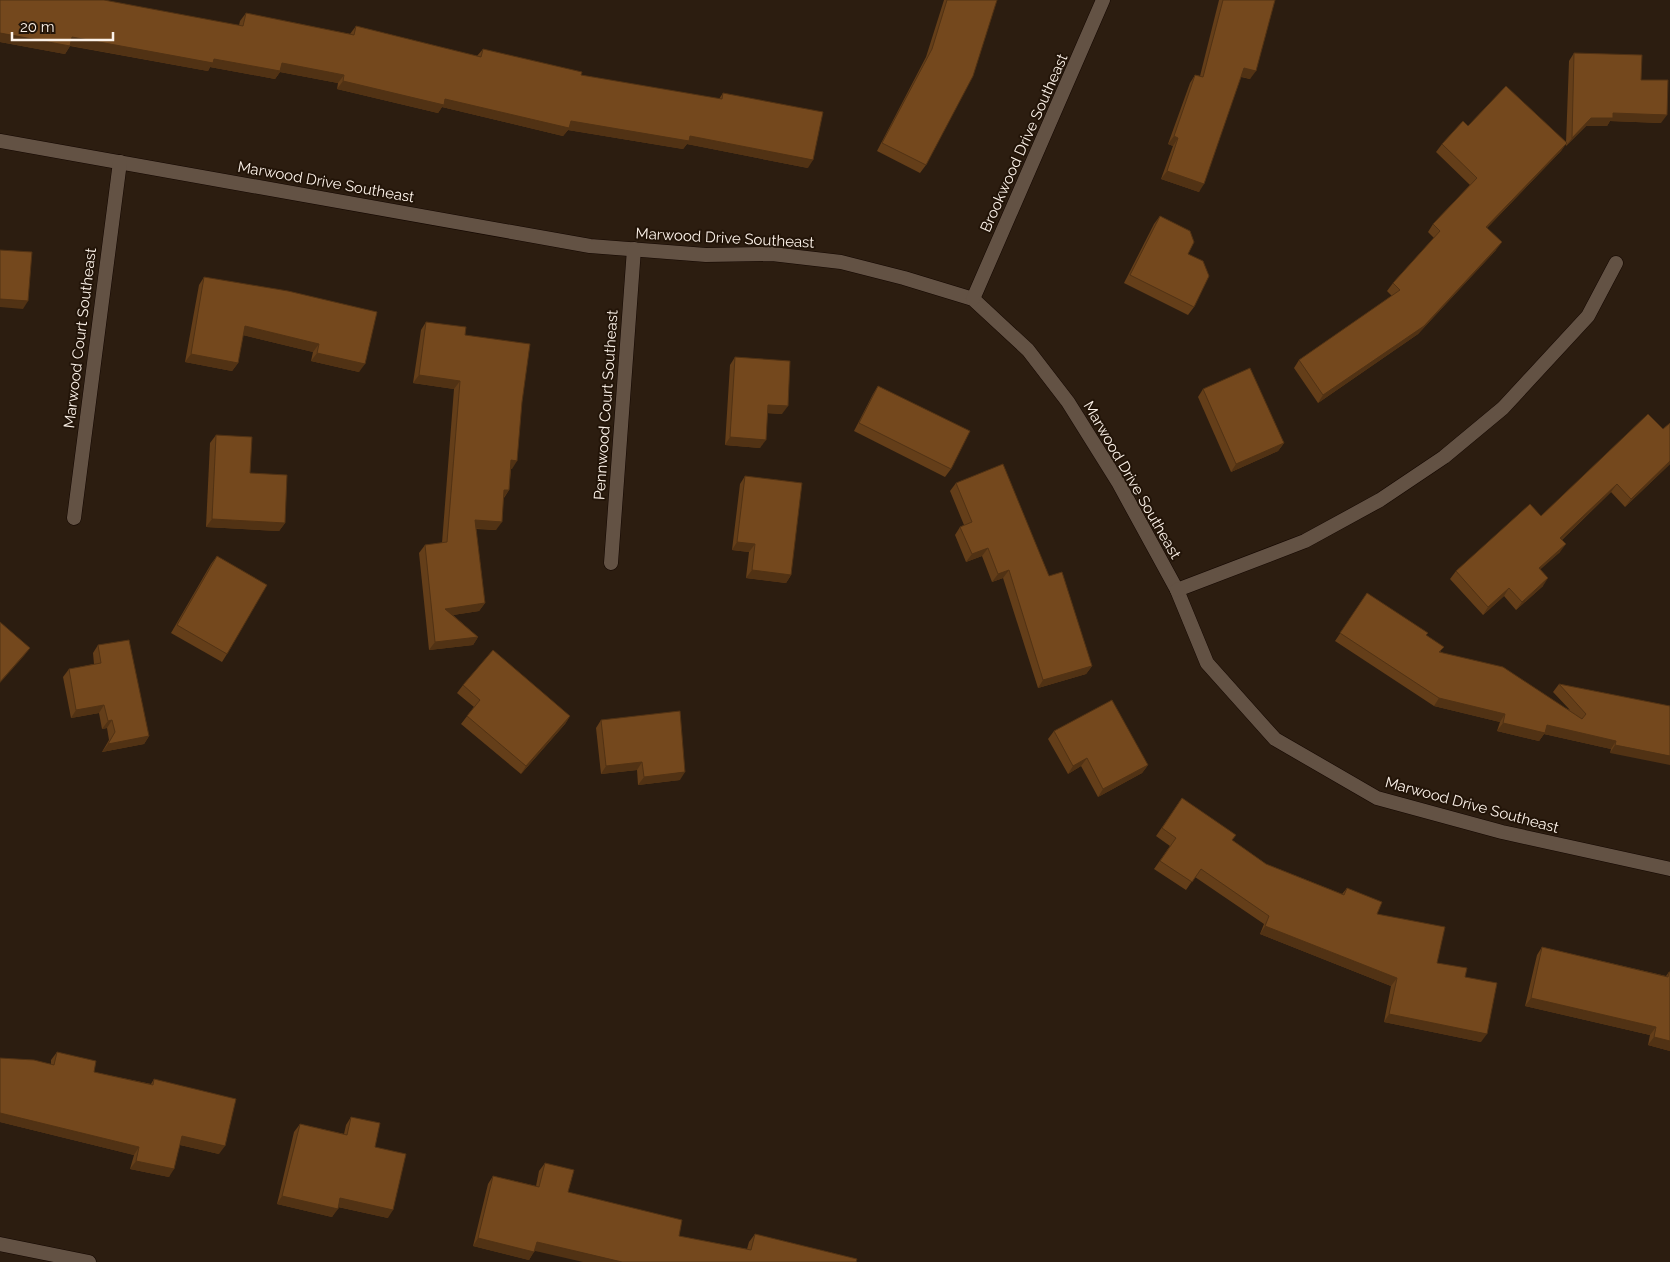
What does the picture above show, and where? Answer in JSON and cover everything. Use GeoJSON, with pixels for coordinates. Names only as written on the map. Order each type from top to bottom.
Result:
{"type":"FeatureCollection","features":[{"type":"Feature","properties":{"kind":"street","name":"Brookwood Drive Southeast"},"geometry":{"type":"LineString","coordinates":[[973,299],[1103,0]]}},
{"type":"Feature","properties":{"kind":"street","name":"Marwood Drive Southeast"},"geometry":{"type":"LineString","coordinates":[[0,141],[590,246],[706,255],[772,254],[841,262],[904,278],[973,299],[1028,350],[1068,402],[1118,482],[1177,590],[1207,663],[1275,739],[1378,798],[1502,832],[1670,869]]}},
{"type":"Feature","properties":{"kind":"street","name":"Marwood Court Southeast"},"geometry":{"type":"LineString","coordinates":[[74,518],[120,162]]}},
{"type":"Feature","properties":{"kind":"street","name":"Pennwood Court Southeast"},"geometry":{"type":"LineString","coordinates":[[611,563],[634,249]]}},
{"type":"Feature","properties":{"kind":"street"},"geometry":{"type":"LineString","coordinates":[[1177,590],[1305,540],[1380,500],[1444,457],[1503,408],[1588,316],[1616,262]]}},
{"type":"Feature","properties":{"kind":"street"},"geometry":{"type":"LineString","coordinates":[[0,1244],[90,1262]]}},
{"type":"Feature","properties":{"kind":"building"},"geometry":{"type":"Polygon","coordinates":[[[0,0],[104,0],[243,26],[246,13],[354,35],[356,26],[481,57],[483,49],[582,72],[581,75],[722,99],[723,93],[823,112],[813,160],[690,136],[689,141],[571,121],[569,128],[445,99],[444,105],[343,81],[344,75],[282,63],[280,71],[214,59],[213,63],[72,37],[70,46],[0,33],[0,0]]]}},
{"type":"Feature","properties":{"kind":"building"},"geometry":{"type":"Polygon","coordinates":[[[947,0],[997,0],[973,76],[926,165],[882,143],[932,49],[947,0]]]}},
{"type":"Feature","properties":{"kind":"building"},"geometry":{"type":"Polygon","coordinates":[[[1223,0],[1275,0],[1256,71],[1244,68],[1204,184],[1167,171],[1178,138],[1174,136],[1195,75],[1203,77],[1223,0]]]}},
{"type":"Feature","properties":{"kind":"building"},"geometry":{"type":"Polygon","coordinates":[[[1574,53],[1642,55],[1641,80],[1668,80],[1667,115],[1613,113],[1613,118],[1591,118],[1572,138],[1574,53]]]}},
{"type":"Feature","properties":{"kind":"building"},"geometry":{"type":"Polygon","coordinates":[[[1506,86],[1567,143],[1486,227],[1502,242],[1424,326],[1323,395],[1299,360],[1400,290],[1393,283],[1440,231],[1433,224],[1477,178],[1442,144],[1463,121],[1468,126],[1506,86]]]}},
{"type":"Feature","properties":{"kind":"building"},"geometry":{"type":"Polygon","coordinates":[[[1160,216],[1190,231],[1194,242],[1188,254],[1203,261],[1209,276],[1194,307],[1130,275],[1160,216]]]}},
{"type":"Feature","properties":{"kind":"building"},"geometry":{"type":"Polygon","coordinates":[[[0,250],[32,252],[28,301],[0,299],[0,250]]]}},
{"type":"Feature","properties":{"kind":"building"},"geometry":{"type":"Polygon","coordinates":[[[204,277],[288,291],[377,312],[365,364],[317,353],[319,344],[245,326],[238,363],[191,354],[204,277]]]}},
{"type":"Feature","properties":{"kind":"building"},"geometry":{"type":"Polygon","coordinates":[[[426,322],[466,327],[465,335],[530,344],[522,402],[517,461],[511,460],[509,490],[504,490],[502,522],[475,520],[485,603],[445,609],[478,637],[435,642],[425,545],[447,542],[460,381],[419,375],[426,322]]]}},
{"type":"Feature","properties":{"kind":"building"},"geometry":{"type":"Polygon","coordinates":[[[735,357],[790,361],[788,406],[768,405],[766,440],[730,437],[735,357]]]}},
{"type":"Feature","properties":{"kind":"building"},"geometry":{"type":"Polygon","coordinates":[[[1250,368],[1284,443],[1236,464],[1203,389],[1250,368]]]}},
{"type":"Feature","properties":{"kind":"building"},"geometry":{"type":"Polygon","coordinates":[[[878,386],[970,431],[951,469],[859,423],[878,386]]]}},
{"type":"Feature","properties":{"kind":"building"},"geometry":{"type":"Polygon","coordinates":[[[1648,414],[1663,429],[1670,423],[1670,461],[1631,499],[1617,484],[1560,538],[1566,544],[1539,568],[1548,578],[1522,602],[1509,588],[1488,607],[1456,571],[1530,504],[1541,516],[1648,414]]]}},
{"type":"Feature","properties":{"kind":"building"},"geometry":{"type":"Polygon","coordinates":[[[216,435],[252,437],[250,473],[287,475],[285,523],[212,519],[216,435]]]}},
{"type":"Feature","properties":{"kind":"building"},"geometry":{"type":"Polygon","coordinates":[[[1003,464],[1049,576],[1062,572],[1092,666],[1043,680],[1009,570],[998,574],[988,548],[972,554],[960,527],[972,522],[956,483],[1003,464]]]}},
{"type":"Feature","properties":{"kind":"building"},"geometry":{"type":"Polygon","coordinates":[[[745,476],[802,483],[791,575],[752,570],[755,544],[737,542],[745,476]]]}},
{"type":"Feature","properties":{"kind":"building"},"geometry":{"type":"Polygon","coordinates":[[[217,556],[267,585],[227,654],[177,625],[217,556]]]}},
{"type":"Feature","properties":{"kind":"building"},"geometry":{"type":"Polygon","coordinates":[[[1367,593],[1428,633],[1426,635],[1444,647],[1439,652],[1503,667],[1582,719],[1586,714],[1559,684],[1670,706],[1670,756],[1615,745],[1616,741],[1547,725],[1545,733],[1503,723],[1505,714],[1439,698],[1340,633],[1367,593]]]}},
{"type":"Feature","properties":{"kind":"building"},"geometry":{"type":"Polygon","coordinates":[[[0,622],[30,648],[0,682],[0,622]]]}},
{"type":"Feature","properties":{"kind":"building"},"geometry":{"type":"Polygon","coordinates":[[[129,640],[149,736],[108,744],[115,732],[112,720],[108,721],[104,705],[76,710],[69,669],[101,663],[98,645],[129,640]]]}},
{"type":"Feature","properties":{"kind":"building"},"geometry":{"type":"Polygon","coordinates":[[[493,650],[570,716],[526,766],[467,716],[480,700],[463,685],[493,650]]]}},
{"type":"Feature","properties":{"kind":"building"},"geometry":{"type":"Polygon","coordinates":[[[1112,700],[1148,765],[1103,789],[1087,758],[1073,766],[1054,731],[1112,700]]]}},
{"type":"Feature","properties":{"kind":"building"},"geometry":{"type":"Polygon","coordinates":[[[680,711],[685,772],[644,777],[642,762],[606,766],[601,720],[680,711]]]}},
{"type":"Feature","properties":{"kind":"building"},"geometry":{"type":"Polygon","coordinates":[[[1182,798],[1236,835],[1232,840],[1266,864],[1344,895],[1347,888],[1382,902],[1377,914],[1445,927],[1437,963],[1467,968],[1465,977],[1497,983],[1487,1034],[1389,1014],[1397,978],[1265,926],[1269,916],[1201,869],[1192,882],[1160,861],[1176,838],[1162,828],[1182,798]]]}},
{"type":"Feature","properties":{"kind":"building"},"geometry":{"type":"Polygon","coordinates":[[[1542,947],[1668,977],[1670,972],[1670,1041],[1654,1037],[1656,1027],[1531,998],[1542,947]]]}},
{"type":"Feature","properties":{"kind":"building"},"geometry":{"type":"Polygon","coordinates":[[[57,1052],[96,1061],[94,1072],[153,1085],[154,1079],[236,1099],[225,1146],[182,1136],[174,1169],[136,1161],[139,1147],[0,1113],[0,1058],[34,1060],[54,1065],[57,1052]]]}},
{"type":"Feature","properties":{"kind":"building"},"geometry":{"type":"Polygon","coordinates":[[[351,1117],[380,1123],[375,1147],[406,1154],[393,1210],[340,1198],[338,1209],[282,1196],[300,1124],[347,1135],[351,1117]]]}},
{"type":"Feature","properties":{"kind":"building"},"geometry":{"type":"Polygon","coordinates":[[[545,1163],[574,1170],[568,1192],[682,1220],[679,1236],[751,1250],[755,1234],[857,1259],[856,1262],[622,1262],[537,1242],[534,1252],[478,1238],[493,1176],[539,1187],[545,1163]]]}}]}
